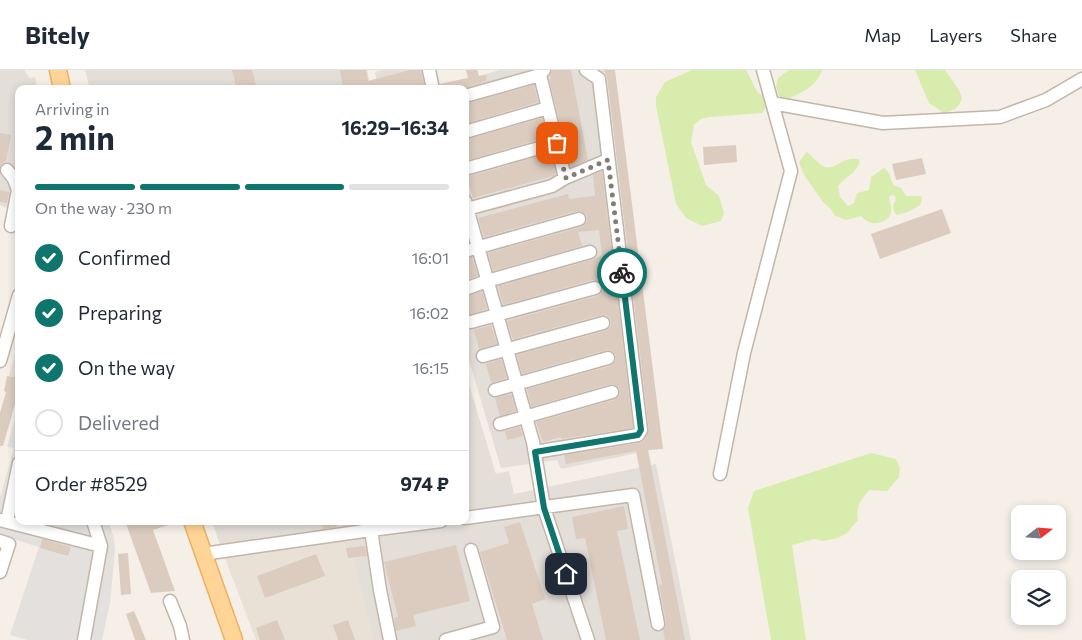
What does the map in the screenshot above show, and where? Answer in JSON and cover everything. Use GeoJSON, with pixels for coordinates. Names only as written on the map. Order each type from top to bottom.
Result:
{"type":"FeatureCollection","features":[{"type":"Feature","properties":{"kind":"main road"},"geometry":{"type":"LineString","coordinates":[[58,70],[61,85]]}},
{"type":"Feature","properties":{"kind":"main road"},"geometry":{"type":"LineString","coordinates":[[193,525],[234,640]]}},
{"type":"Feature","properties":{"kind":"street"},"geometry":{"type":"LineString","coordinates":[[429,70],[432,85]]}},
{"type":"Feature","properties":{"kind":"street"},"geometry":{"type":"LineString","coordinates":[[535,452],[638,435],[641,430],[599,79],[586,70]]}},
{"type":"Feature","properties":{"kind":"street"},"geometry":{"type":"LineString","coordinates":[[720,474],[744,353],[791,171],[763,70]]}},
{"type":"Feature","properties":{"kind":"street"},"geometry":{"type":"LineString","coordinates":[[469,95],[542,73],[548,108],[566,178]]}},
{"type":"Feature","properties":{"kind":"street"},"geometry":{"type":"LineString","coordinates":[[772,102],[883,123],[1000,117],[1046,100],[1082,79]]}},
{"type":"Feature","properties":{"kind":"street"},"geometry":{"type":"LineString","coordinates":[[469,131],[548,108]]}},
{"type":"Feature","properties":{"kind":"street"},"geometry":{"type":"LineString","coordinates":[[469,168],[557,143]]}},
{"type":"Feature","properties":{"kind":"street"},"geometry":{"type":"LineString","coordinates":[[469,204],[552,186],[608,160]]}},
{"type":"Feature","properties":{"kind":"street"},"geometry":{"type":"LineString","coordinates":[[7,170],[15,182]]}},
{"type":"Feature","properties":{"kind":"street"},"geometry":{"type":"LineString","coordinates":[[10,226],[15,204]]}},
{"type":"Feature","properties":{"kind":"street"},"geometry":{"type":"LineString","coordinates":[[469,250],[579,218]]}},
{"type":"Feature","properties":{"kind":"street"},"geometry":{"type":"LineString","coordinates":[[469,227],[478,247],[526,416],[535,452],[544,508],[588,640]]}},
{"type":"Feature","properties":{"kind":"street"},"geometry":{"type":"LineString","coordinates":[[469,288],[590,252]]}},
{"type":"Feature","properties":{"kind":"street"},"geometry":{"type":"LineString","coordinates":[[471,322],[595,288]]}},
{"type":"Feature","properties":{"kind":"street"},"geometry":{"type":"LineString","coordinates":[[0,361],[15,309]]}},
{"type":"Feature","properties":{"kind":"street"},"geometry":{"type":"LineString","coordinates":[[483,356],[603,323]]}},
{"type":"Feature","properties":{"kind":"street"},"geometry":{"type":"LineString","coordinates":[[495,390],[608,358]]}},
{"type":"Feature","properties":{"kind":"street"},"geometry":{"type":"LineString","coordinates":[[500,424],[612,392]]}},
{"type":"Feature","properties":{"kind":"street"},"geometry":{"type":"LineString","coordinates":[[3,520],[15,477]]}},
{"type":"Feature","properties":{"kind":"street"},"geometry":{"type":"LineString","coordinates":[[469,517],[633,495],[658,624]]}},
{"type":"Feature","properties":{"kind":"street"},"geometry":{"type":"LineString","coordinates":[[22,525],[102,546]]}},
{"type":"Feature","properties":{"kind":"street"},"geometry":{"type":"LineString","coordinates":[[84,640],[102,546],[94,525]]}},
{"type":"Feature","properties":{"kind":"street"},"geometry":{"type":"LineString","coordinates":[[203,554],[410,525]]}},
{"type":"Feature","properties":{"kind":"street"},"geometry":{"type":"LineString","coordinates":[[371,530],[390,640]]}},
{"type":"Feature","properties":{"kind":"street"},"geometry":{"type":"LineString","coordinates":[[0,541],[9,544],[0,572]]}},
{"type":"Feature","properties":{"kind":"street"},"geometry":{"type":"LineString","coordinates":[[446,640],[493,627],[471,550]]}},
{"type":"Feature","properties":{"kind":"street"},"geometry":{"type":"LineString","coordinates":[[170,601],[180,626],[183,640]]}},
{"type":"Feature","properties":{"kind":"shaded area"},"geometry":{"type":"Polygon","coordinates":[[[0,70],[24,70],[30,78],[35,77],[36,85],[15,85],[15,211],[0,205],[0,70]]]}},
{"type":"Feature","properties":{"kind":"shaded area"},"geometry":{"type":"Polygon","coordinates":[[[85,70],[367,70],[370,85],[89,85],[85,70]]]}},
{"type":"Feature","properties":{"kind":"shaded area"},"geometry":{"type":"Polygon","coordinates":[[[382,70],[432,70],[437,85],[377,85],[375,72],[382,70]]]}},
{"type":"Feature","properties":{"kind":"shaded area"},"geometry":{"type":"Polygon","coordinates":[[[466,70],[477,70],[479,76],[500,70],[604,70],[652,450],[561,469],[557,460],[501,468],[469,360],[469,85],[437,85],[468,78],[466,70]]]}},
{"type":"Feature","properties":{"kind":"shaded area"},"geometry":{"type":"Polygon","coordinates":[[[15,353],[15,377],[9,376],[15,353]]]}},
{"type":"Feature","properties":{"kind":"shaded area"},"geometry":{"type":"Polygon","coordinates":[[[469,384],[496,474],[509,471],[514,494],[656,464],[691,640],[373,640],[353,558],[348,558],[337,525],[469,525],[469,384]]]}},
{"type":"Feature","properties":{"kind":"shaded area"},"geometry":{"type":"Polygon","coordinates":[[[15,422],[15,525],[109,525],[114,538],[115,551],[110,603],[102,640],[27,640],[10,635],[39,547],[0,535],[0,498],[14,448],[7,447],[15,422]]]}},
{"type":"Feature","properties":{"kind":"shaded area"},"geometry":{"type":"Polygon","coordinates":[[[213,525],[322,525],[323,532],[220,545],[213,525]]]}},
{"type":"Feature","properties":{"kind":"shaded area"},"geometry":{"type":"Polygon","coordinates":[[[322,525],[337,525],[348,558],[353,557],[373,640],[256,640],[220,545],[323,532],[322,525]]]}},
{"type":"Feature","properties":{"kind":"green space"},"geometry":{"type":"Polygon","coordinates":[[[692,70],[746,70],[758,93],[766,97],[767,106],[762,113],[710,117],[701,119],[694,125],[691,142],[706,185],[719,196],[724,213],[721,221],[702,226],[686,218],[676,204],[656,106],[656,97],[665,82],[692,70]]]}},
{"type":"Feature","properties":{"kind":"green space"},"geometry":{"type":"Polygon","coordinates":[[[789,70],[822,70],[820,76],[812,85],[786,100],[779,96],[776,87],[778,78],[789,70]]]}},
{"type":"Feature","properties":{"kind":"green space"},"geometry":{"type":"Polygon","coordinates":[[[915,70],[945,70],[959,90],[962,98],[958,106],[954,110],[944,113],[929,103],[915,70]]]}},
{"type":"Feature","properties":{"kind":"green space"},"geometry":{"type":"Polygon","coordinates":[[[807,152],[821,165],[827,167],[853,158],[860,161],[853,172],[838,186],[840,197],[848,206],[854,203],[857,193],[869,190],[871,177],[884,168],[894,185],[901,188],[906,196],[921,196],[920,205],[910,211],[897,215],[893,207],[896,199],[892,195],[889,197],[891,213],[884,221],[873,223],[861,216],[846,220],[834,215],[804,175],[799,162],[807,152]]]}},
{"type":"Feature","properties":{"kind":"green space"},"geometry":{"type":"Polygon","coordinates":[[[871,453],[896,459],[900,468],[899,477],[887,491],[869,490],[859,504],[858,520],[847,533],[838,538],[823,541],[814,539],[792,545],[806,640],[771,640],[748,508],[754,491],[871,453]]]}},
{"type":"Feature","properties":{"kind":"building"},"geometry":{"type":"Polygon","coordinates":[[[232,70],[252,70],[256,85],[236,85],[232,70]]]}},
{"type":"Feature","properties":{"kind":"building"},"geometry":{"type":"Polygon","coordinates":[[[340,70],[366,70],[368,81],[410,70],[421,70],[424,85],[342,85],[340,70]]]}},
{"type":"Feature","properties":{"kind":"building"},"geometry":{"type":"Polygon","coordinates":[[[466,70],[477,70],[479,76],[486,75],[487,81],[469,87],[469,85],[440,85],[440,84],[468,78],[466,70]]]}},
{"type":"Feature","properties":{"kind":"building"},"geometry":{"type":"Polygon","coordinates":[[[552,70],[571,70],[588,160],[571,167],[549,79],[551,79],[552,70]]]}},
{"type":"Feature","properties":{"kind":"building"},"geometry":{"type":"Polygon","coordinates":[[[604,70],[615,70],[663,449],[648,450],[685,640],[665,640],[663,630],[666,622],[659,585],[662,584],[636,451],[566,464],[564,455],[640,443],[645,439],[649,430],[607,78],[604,70]]]}},
{"type":"Feature","properties":{"kind":"building"},"geometry":{"type":"Polygon","coordinates":[[[534,85],[538,102],[469,123],[469,103],[534,85]]]}},
{"type":"Feature","properties":{"kind":"building"},"geometry":{"type":"Polygon","coordinates":[[[542,118],[547,137],[469,160],[469,139],[542,118]]]}},
{"type":"Feature","properties":{"kind":"building"},"geometry":{"type":"Polygon","coordinates":[[[0,133],[11,135],[6,162],[0,166],[0,133]]]}},
{"type":"Feature","properties":{"kind":"building"},"geometry":{"type":"Polygon","coordinates":[[[736,145],[737,162],[704,165],[703,147],[736,145]]]}},
{"type":"Feature","properties":{"kind":"building"},"geometry":{"type":"Polygon","coordinates":[[[551,153],[556,174],[473,198],[469,176],[551,153]]]}},
{"type":"Feature","properties":{"kind":"building"},"geometry":{"type":"Polygon","coordinates":[[[922,158],[926,174],[896,180],[892,164],[922,158]]]}},
{"type":"Feature","properties":{"kind":"building"},"geometry":{"type":"Polygon","coordinates":[[[602,171],[633,428],[561,439],[561,437],[543,442],[536,422],[614,400],[620,394],[620,389],[614,384],[610,384],[531,407],[527,389],[610,366],[616,360],[616,355],[610,350],[606,350],[522,374],[517,355],[605,331],[611,326],[611,320],[606,315],[601,315],[513,339],[507,321],[597,296],[603,291],[603,285],[598,280],[593,280],[503,305],[498,286],[592,260],[602,255],[599,230],[578,232],[582,246],[493,271],[488,253],[581,227],[587,221],[587,216],[581,211],[577,211],[484,237],[478,218],[568,194],[569,199],[595,196],[593,175],[602,171]]]}},
{"type":"Feature","properties":{"kind":"building"},"geometry":{"type":"Polygon","coordinates":[[[0,190],[9,192],[7,203],[0,202],[0,190]]]}},
{"type":"Feature","properties":{"kind":"building"},"geometry":{"type":"Polygon","coordinates":[[[942,209],[951,233],[880,259],[871,234],[942,209]]]}},
{"type":"Feature","properties":{"kind":"building"},"geometry":{"type":"Polygon","coordinates":[[[472,257],[478,276],[469,279],[469,258],[472,257]]]}},
{"type":"Feature","properties":{"kind":"building"},"geometry":{"type":"Polygon","coordinates":[[[482,291],[487,309],[469,315],[469,296],[482,291]]]}},
{"type":"Feature","properties":{"kind":"building"},"geometry":{"type":"Polygon","coordinates":[[[491,325],[497,344],[479,349],[474,330],[491,325]]]}},
{"type":"Feature","properties":{"kind":"building"},"geometry":{"type":"Polygon","coordinates":[[[501,359],[507,378],[491,383],[486,364],[501,359]]]}},
{"type":"Feature","properties":{"kind":"building"},"geometry":{"type":"Polygon","coordinates":[[[7,376],[15,377],[15,404],[3,446],[0,446],[0,413],[6,392],[4,391],[7,376]]]}},
{"type":"Feature","properties":{"kind":"building"},"geometry":{"type":"Polygon","coordinates":[[[511,394],[516,411],[500,416],[495,398],[511,394]]]}},
{"type":"Feature","properties":{"kind":"building"},"geometry":{"type":"Polygon","coordinates":[[[520,427],[523,436],[507,440],[505,431],[520,427]]]}},
{"type":"Feature","properties":{"kind":"building"},"geometry":{"type":"Polygon","coordinates":[[[624,506],[628,529],[617,531],[640,640],[606,640],[585,538],[576,539],[572,517],[624,506]]]}},
{"type":"Feature","properties":{"kind":"building"},"geometry":{"type":"Polygon","coordinates":[[[520,522],[545,599],[532,604],[543,640],[507,640],[480,552],[509,543],[504,527],[520,522]]]}},
{"type":"Feature","properties":{"kind":"building"},"geometry":{"type":"Polygon","coordinates":[[[126,525],[169,525],[153,530],[175,591],[151,593],[126,525]]]}},
{"type":"Feature","properties":{"kind":"building"},"geometry":{"type":"Polygon","coordinates":[[[322,525],[337,525],[337,527],[323,529],[322,525]]]}},
{"type":"Feature","properties":{"kind":"building"},"geometry":{"type":"Polygon","coordinates":[[[42,539],[71,547],[68,556],[40,548],[42,539]]]}},
{"type":"Feature","properties":{"kind":"building"},"geometry":{"type":"Polygon","coordinates":[[[456,545],[470,601],[413,615],[416,626],[396,631],[394,618],[398,617],[384,562],[456,545]]]}},
{"type":"Feature","properties":{"kind":"building"},"geometry":{"type":"Polygon","coordinates":[[[365,546],[367,556],[348,558],[346,548],[365,546]]]}},
{"type":"Feature","properties":{"kind":"building"},"geometry":{"type":"Polygon","coordinates":[[[128,553],[131,594],[121,595],[118,554],[128,553]]]}},
{"type":"Feature","properties":{"kind":"building"},"geometry":{"type":"Polygon","coordinates":[[[316,554],[325,576],[265,598],[257,576],[316,554]]]}},
{"type":"Feature","properties":{"kind":"building"},"geometry":{"type":"Polygon","coordinates":[[[134,611],[146,640],[135,640],[126,614],[134,611]]]}},
{"type":"Feature","properties":{"kind":"building"},"geometry":{"type":"Polygon","coordinates":[[[277,620],[285,640],[260,640],[256,628],[277,620]]]}},
{"type":"Feature","properties":{"kind":"building"},"geometry":{"type":"Polygon","coordinates":[[[348,620],[355,640],[338,640],[333,625],[348,620]]]}},
{"type":"Feature","properties":{"kind":"way so far"},"geometry":{"type":"LineString","coordinates":[[557,143],[566,178],[608,160],[622,273]]}},
{"type":"Feature","properties":{"kind":"route"},"geometry":{"type":"LineString","coordinates":[[566,574],[544,508],[535,452],[638,435],[641,430],[622,273]]}}]}
